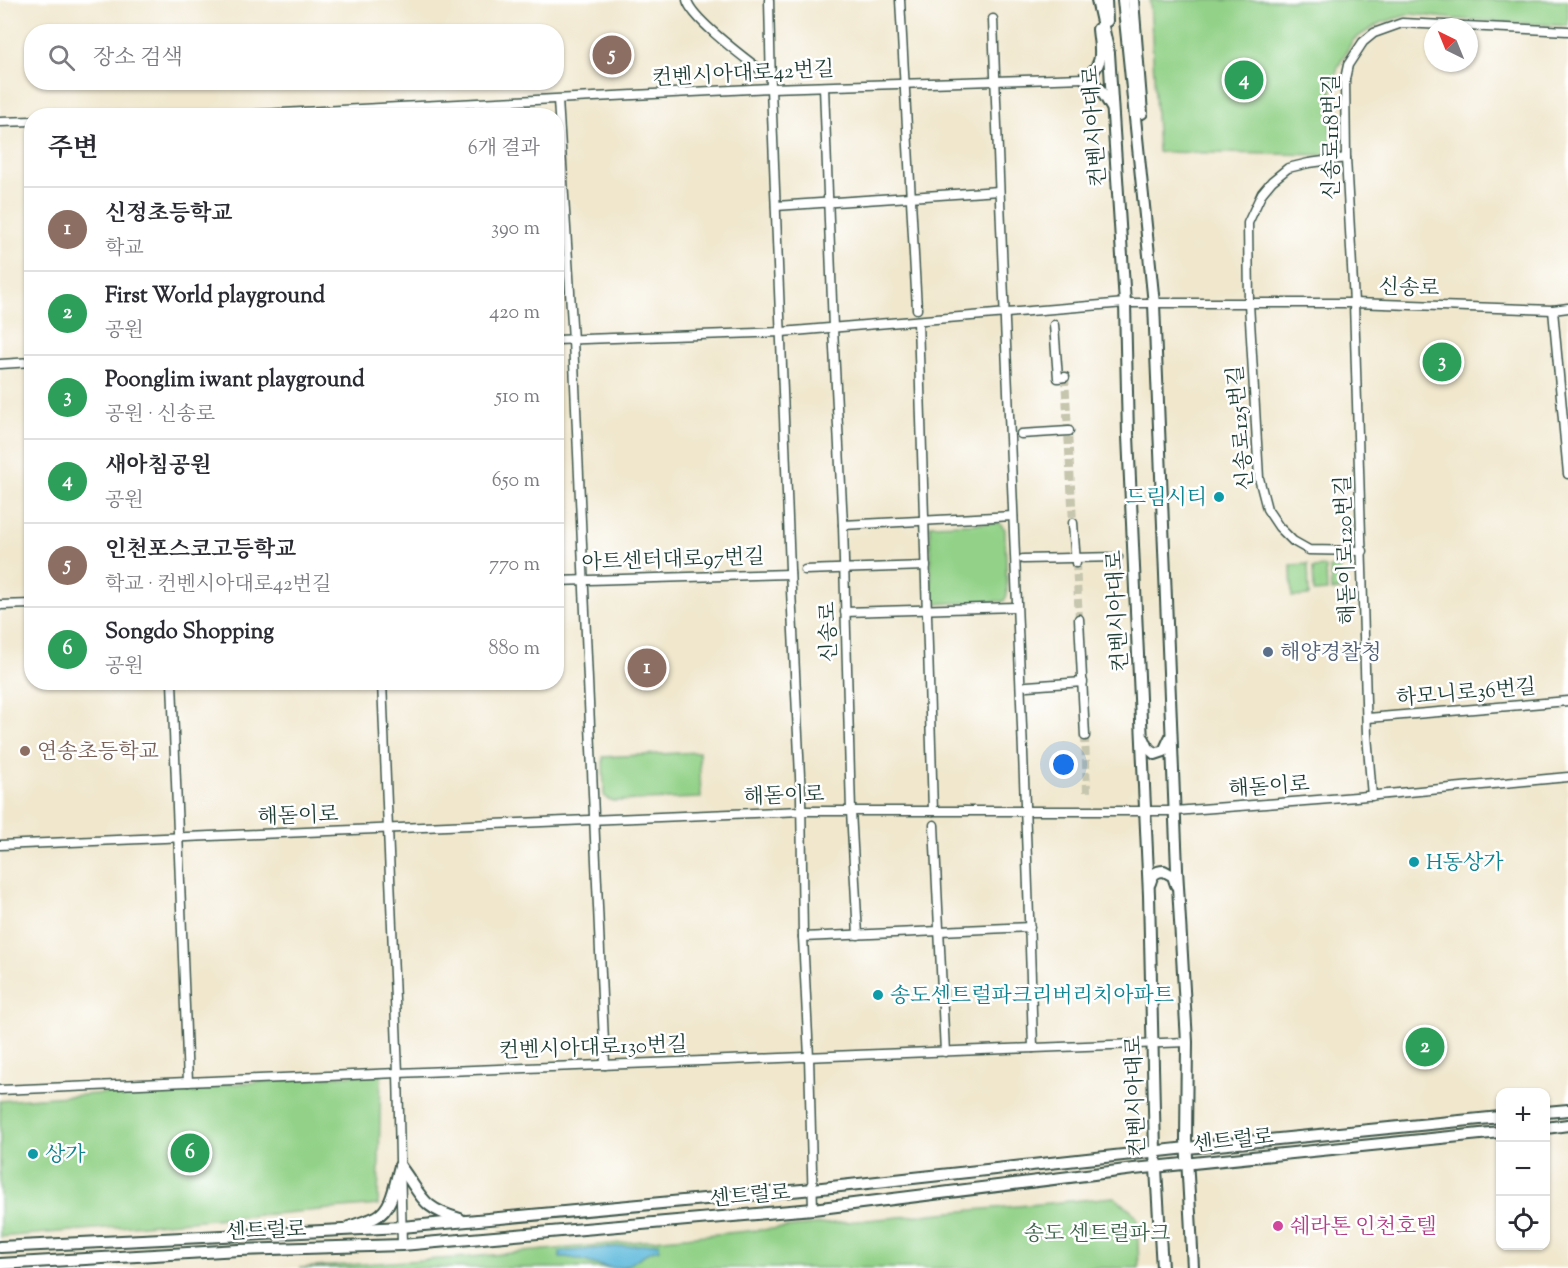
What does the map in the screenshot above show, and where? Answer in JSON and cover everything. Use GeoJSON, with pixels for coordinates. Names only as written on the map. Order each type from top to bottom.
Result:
{"type":"FeatureCollection","features":[{"type":"Feature","properties":{"kind":"main road","name":"컨벤시아대로"},"geometry":{"type":"LineString","coordinates":[[1097,0],[1109,53]]}},
{"type":"Feature","properties":{"kind":"main road"},"geometry":{"type":"LineString","coordinates":[[1084,78],[1093,72],[1100,60],[1097,0]]}},
{"type":"Feature","properties":{"kind":"main road","name":"컨벤시아대로"},"geometry":{"type":"LineString","coordinates":[[1106,0],[1125,303],[1128,436],[1149,895],[1155,1152],[1162,1268]]}},
{"type":"Feature","properties":{"kind":"main road","name":"컨벤시아대로"},"geometry":{"type":"LineString","coordinates":[[1123,0],[1155,304],[1178,891],[1187,1042],[1187,1148],[1193,1268]]}},
{"type":"Feature","properties":{"kind":"main road","name":"컨벤시아대로"},"geometry":{"type":"LineString","coordinates":[[1133,0],[1144,152],[1142,179]]}},
{"type":"Feature","properties":{"kind":"main road"},"geometry":{"type":"LineString","coordinates":[[1084,78],[1093,82],[1101,90],[1113,110]]}},
{"type":"Feature","properties":{"kind":"main road"},"geometry":{"type":"LineString","coordinates":[[1142,728],[1146,745],[1155,754],[1164,752],[1172,729]]}},
{"type":"Feature","properties":{"kind":"main road"},"geometry":{"type":"LineString","coordinates":[[1149,895],[1152,876],[1164,870],[1173,876],[1178,891]]}},
{"type":"Feature","properties":{"kind":"main road"},"geometry":{"type":"LineString","coordinates":[[1550,1112],[1568,1110]]}},
{"type":"Feature","properties":{"kind":"main road","name":"센트럴로"},"geometry":{"type":"LineString","coordinates":[[0,1247],[402,1227],[813,1190],[1187,1148],[1496,1117]]}},
{"type":"Feature","properties":{"kind":"main road"},"geometry":{"type":"LineString","coordinates":[[1550,1127],[1568,1125]]}},
{"type":"Feature","properties":{"kind":"main road","name":"센트럴로"},"geometry":{"type":"LineString","coordinates":[[0,1264],[229,1251],[402,1245],[813,1209],[1157,1167],[1496,1132]]}},
{"type":"Feature","properties":{"kind":"main road"},"geometry":{"type":"LineString","coordinates":[[400,1166],[427,1205],[445,1215],[468,1221]]}},
{"type":"Feature","properties":{"kind":"main road"},"geometry":{"type":"LineString","coordinates":[[339,1231],[376,1217],[384,1211],[389,1205],[400,1166]]}},
{"type":"Feature","properties":{"kind":"street"},"geometry":{"type":"LineString","coordinates":[[687,0],[694,14],[735,52],[759,69]]}},
{"type":"Feature","properties":{"kind":"street"},"geometry":{"type":"LineString","coordinates":[[769,0],[790,574],[802,811],[803,937],[813,1209]]}},
{"type":"Feature","properties":{"kind":"street"},"geometry":{"type":"LineString","coordinates":[[900,0],[917,309]]}},
{"type":"Feature","properties":{"kind":"street"},"geometry":{"type":"LineString","coordinates":[[993,19],[1026,811],[1033,1048]]}},
{"type":"Feature","properties":{"kind":"street","name":"신송로118번길"},"geometry":{"type":"LineString","coordinates":[[1354,303],[1346,158],[1345,89],[1348,65],[1364,42],[1374,33],[1402,23],[1568,31]]}},
{"type":"Feature","properties":{"kind":"street","name":"컨벤시아대로42번길"},"geometry":{"type":"LineString","coordinates":[[427,108],[771,88],[1084,78]]}},
{"type":"Feature","properties":{"kind":"street"},"geometry":{"type":"LineString","coordinates":[[824,87],[833,328]]}},
{"type":"Feature","properties":{"kind":"street"},"geometry":{"type":"LineString","coordinates":[[558,100],[558,108]]}},
{"type":"Feature","properties":{"kind":"street"},"geometry":{"type":"LineString","coordinates":[[0,122],[24,121]]}},
{"type":"Feature","properties":{"kind":"street"},"geometry":{"type":"LineString","coordinates":[[1249,303],[1248,223],[1262,193],[1288,168],[1346,158]]}},
{"type":"Feature","properties":{"kind":"street"},"geometry":{"type":"LineString","coordinates":[[776,206],[999,191]]}},
{"type":"Feature","properties":{"kind":"street"},"geometry":{"type":"LineString","coordinates":[[564,196],[573,340],[605,1065]]}},
{"type":"Feature","properties":{"kind":"street","name":"신송로"},"geometry":{"type":"LineString","coordinates":[[564,340],[782,332],[1125,303],[1354,303],[1553,310],[1568,308]]}},
{"type":"Feature","properties":{"kind":"street","name":"신송로125번길"},"geometry":{"type":"LineString","coordinates":[[1249,303],[1259,478],[1267,508],[1279,527],[1293,541],[1309,550],[1363,551]]}},
{"type":"Feature","properties":{"kind":"street","name":"해돋이로120번길"},"geometry":{"type":"LineString","coordinates":[[1354,303],[1372,796]]}},
{"type":"Feature","properties":{"kind":"street"},"geometry":{"type":"LineString","coordinates":[[1553,310],[1568,474]]}},
{"type":"Feature","properties":{"kind":"street"},"geometry":{"type":"LineString","coordinates":[[918,321],[933,811]]}},
{"type":"Feature","properties":{"kind":"street"},"geometry":{"type":"LineString","coordinates":[[1054,325],[1058,378],[1065,377]]}},
{"type":"Feature","properties":{"kind":"street","name":"신송로"},"geometry":{"type":"LineString","coordinates":[[833,328],[843,525],[851,811],[858,935]]}},
{"type":"Feature","properties":{"kind":"street"},"geometry":{"type":"LineString","coordinates":[[0,364],[24,362]]}},
{"type":"Feature","properties":{"kind":"street"},"geometry":{"type":"LineString","coordinates":[[1021,434],[1069,431]]}},
{"type":"Feature","properties":{"kind":"street"},"geometry":{"type":"LineString","coordinates":[[843,525],[1013,516]]}},
{"type":"Feature","properties":{"kind":"street"},"geometry":{"type":"LineString","coordinates":[[1073,523],[1076,563]]}},
{"type":"Feature","properties":{"kind":"street"},"geometry":{"type":"LineString","coordinates":[[1023,559],[1118,557]]}},
{"type":"Feature","properties":{"kind":"street"},"geometry":{"type":"LineString","coordinates":[[805,570],[926,566]]}},
{"type":"Feature","properties":{"kind":"street","name":"아트센터대로97번길"},"geometry":{"type":"LineString","coordinates":[[564,581],[790,574]]}},
{"type":"Feature","properties":{"kind":"street"},"geometry":{"type":"LineString","coordinates":[[0,605],[24,604]]}},
{"type":"Feature","properties":{"kind":"street"},"geometry":{"type":"LineString","coordinates":[[845,612],[1016,608]]}},
{"type":"Feature","properties":{"kind":"street"},"geometry":{"type":"LineString","coordinates":[[1079,619],[1084,736]]}},
{"type":"Feature","properties":{"kind":"street"},"geometry":{"type":"LineString","coordinates":[[1027,686],[1083,682]]}},
{"type":"Feature","properties":{"kind":"street"},"geometry":{"type":"LineString","coordinates":[[172,690],[188,1082]]}},
{"type":"Feature","properties":{"kind":"street"},"geometry":{"type":"LineString","coordinates":[[382,690],[398,1073],[402,1245]]}},
{"type":"Feature","properties":{"kind":"street","name":"하모니로36번길"},"geometry":{"type":"LineString","coordinates":[[1368,718],[1568,701]]}},
{"type":"Feature","properties":{"kind":"street","name":"해돋이로"},"geometry":{"type":"LineString","coordinates":[[0,845],[802,811],[1175,811],[1372,796],[1568,777]]}},
{"type":"Feature","properties":{"kind":"street"},"geometry":{"type":"LineString","coordinates":[[934,825],[945,1052]]}},
{"type":"Feature","properties":{"kind":"street"},"geometry":{"type":"LineString","coordinates":[[803,937],[1030,927]]}},
{"type":"Feature","properties":{"kind":"street","name":"컨벤시아대로130번길"},"geometry":{"type":"LineString","coordinates":[[0,1090],[1187,1042]]}},
{"type":"Feature","properties":{"kind":"green space"},"geometry":{"type":"Polygon","coordinates":[[[1150,0],[1568,0],[1568,26],[1411,14],[1380,23],[1353,40],[1338,67],[1331,92],[1331,155],[1158,152],[1150,0]]]}},
{"type":"Feature","properties":{"kind":"green space"},"geometry":{"type":"Polygon","coordinates":[[[1457,356],[1458,366],[1426,368],[1426,359],[1457,356]]]}},
{"type":"Feature","properties":{"kind":"green space"},"geometry":{"type":"Polygon","coordinates":[[[999,523],[1005,529],[1007,595],[1004,601],[932,604],[930,525],[999,523]]]}},
{"type":"Feature","properties":{"kind":"green space"},"geometry":{"type":"Polygon","coordinates":[[[1308,564],[1309,596],[1292,597],[1291,565],[1308,564]]]}},
{"type":"Feature","properties":{"kind":"green space"},"geometry":{"type":"Polygon","coordinates":[[[1340,566],[1341,590],[1331,591],[1330,567],[1340,566]]]}},
{"type":"Feature","properties":{"kind":"green space"},"geometry":{"type":"Polygon","coordinates":[[[1326,567],[1327,591],[1314,592],[1313,568],[1326,567]]]}},
{"type":"Feature","properties":{"kind":"green space"},"geometry":{"type":"Polygon","coordinates":[[[699,752],[701,798],[613,801],[604,795],[603,757],[699,752]]]}},
{"type":"Feature","properties":{"kind":"green space"},"geometry":{"type":"Polygon","coordinates":[[[381,1073],[378,1205],[0,1237],[0,1101],[381,1073]]]}},
{"type":"Feature","properties":{"kind":"green space","name":"송도 센트럴파크"},"geometry":{"type":"Polygon","coordinates":[[[1114,1197],[1130,1209],[1137,1218],[1139,1268],[299,1268],[470,1257],[1114,1197]]]}},
{"type":"Feature","properties":{"kind":"water"},"geometry":{"type":"Polygon","coordinates":[[[659,1243],[659,1249],[653,1250],[628,1265],[616,1268],[560,1257],[560,1252],[659,1243]]]}},
{"type":"Feature","properties":{"kind":"tunnel"},"geometry":{"type":"LineString","coordinates":[[1065,377],[1073,523]]}},
{"type":"Feature","properties":{"kind":"tunnel"},"geometry":{"type":"LineString","coordinates":[[1076,563],[1079,619]]}},
{"type":"Feature","properties":{"kind":"tunnel"},"geometry":{"type":"LineString","coordinates":[[1085,736],[1087,792]]}},
{"type":"Feature","properties":{"kind":"place","name":"인천포스코고등학교"},"geometry":{"type":"Point","coordinates":[612,55]}},
{"type":"Feature","properties":{"kind":"place","name":"새아침공원"},"geometry":{"type":"Point","coordinates":[1244,80]}},
{"type":"Feature","properties":{"kind":"place","name":"Poonglim iwant playground"},"geometry":{"type":"Point","coordinates":[1442,362]}},
{"type":"Feature","properties":{"kind":"place","name":"드림시티"},"geometry":{"type":"Point","coordinates":[1219,497]}},
{"type":"Feature","properties":{"kind":"place","name":"해양경찰청"},"geometry":{"type":"Point","coordinates":[1268,652]}},
{"type":"Feature","properties":{"kind":"place","name":"신정초등학교"},"geometry":{"type":"Point","coordinates":[647,668]}},
{"type":"Feature","properties":{"kind":"place","name":"연송초등학교"},"geometry":{"type":"Point","coordinates":[25,751]}},
{"type":"Feature","properties":{"kind":"place","name":"H동상가"},"geometry":{"type":"Point","coordinates":[1414,862]}},
{"type":"Feature","properties":{"kind":"place","name":"송도센트럴파크리버리치아파트"},"geometry":{"type":"Point","coordinates":[878,995]}},
{"type":"Feature","properties":{"kind":"place","name":"First World playground"},"geometry":{"type":"Point","coordinates":[1425,1047]}},
{"type":"Feature","properties":{"kind":"place","name":"Songdo Shopping"},"geometry":{"type":"Point","coordinates":[190,1153]}},
{"type":"Feature","properties":{"kind":"place","name":"상가"},"geometry":{"type":"Point","coordinates":[33,1154]}},
{"type":"Feature","properties":{"kind":"place","name":"쉐라톤 인천호텔"},"geometry":{"type":"Point","coordinates":[1278,1226]}}]}
